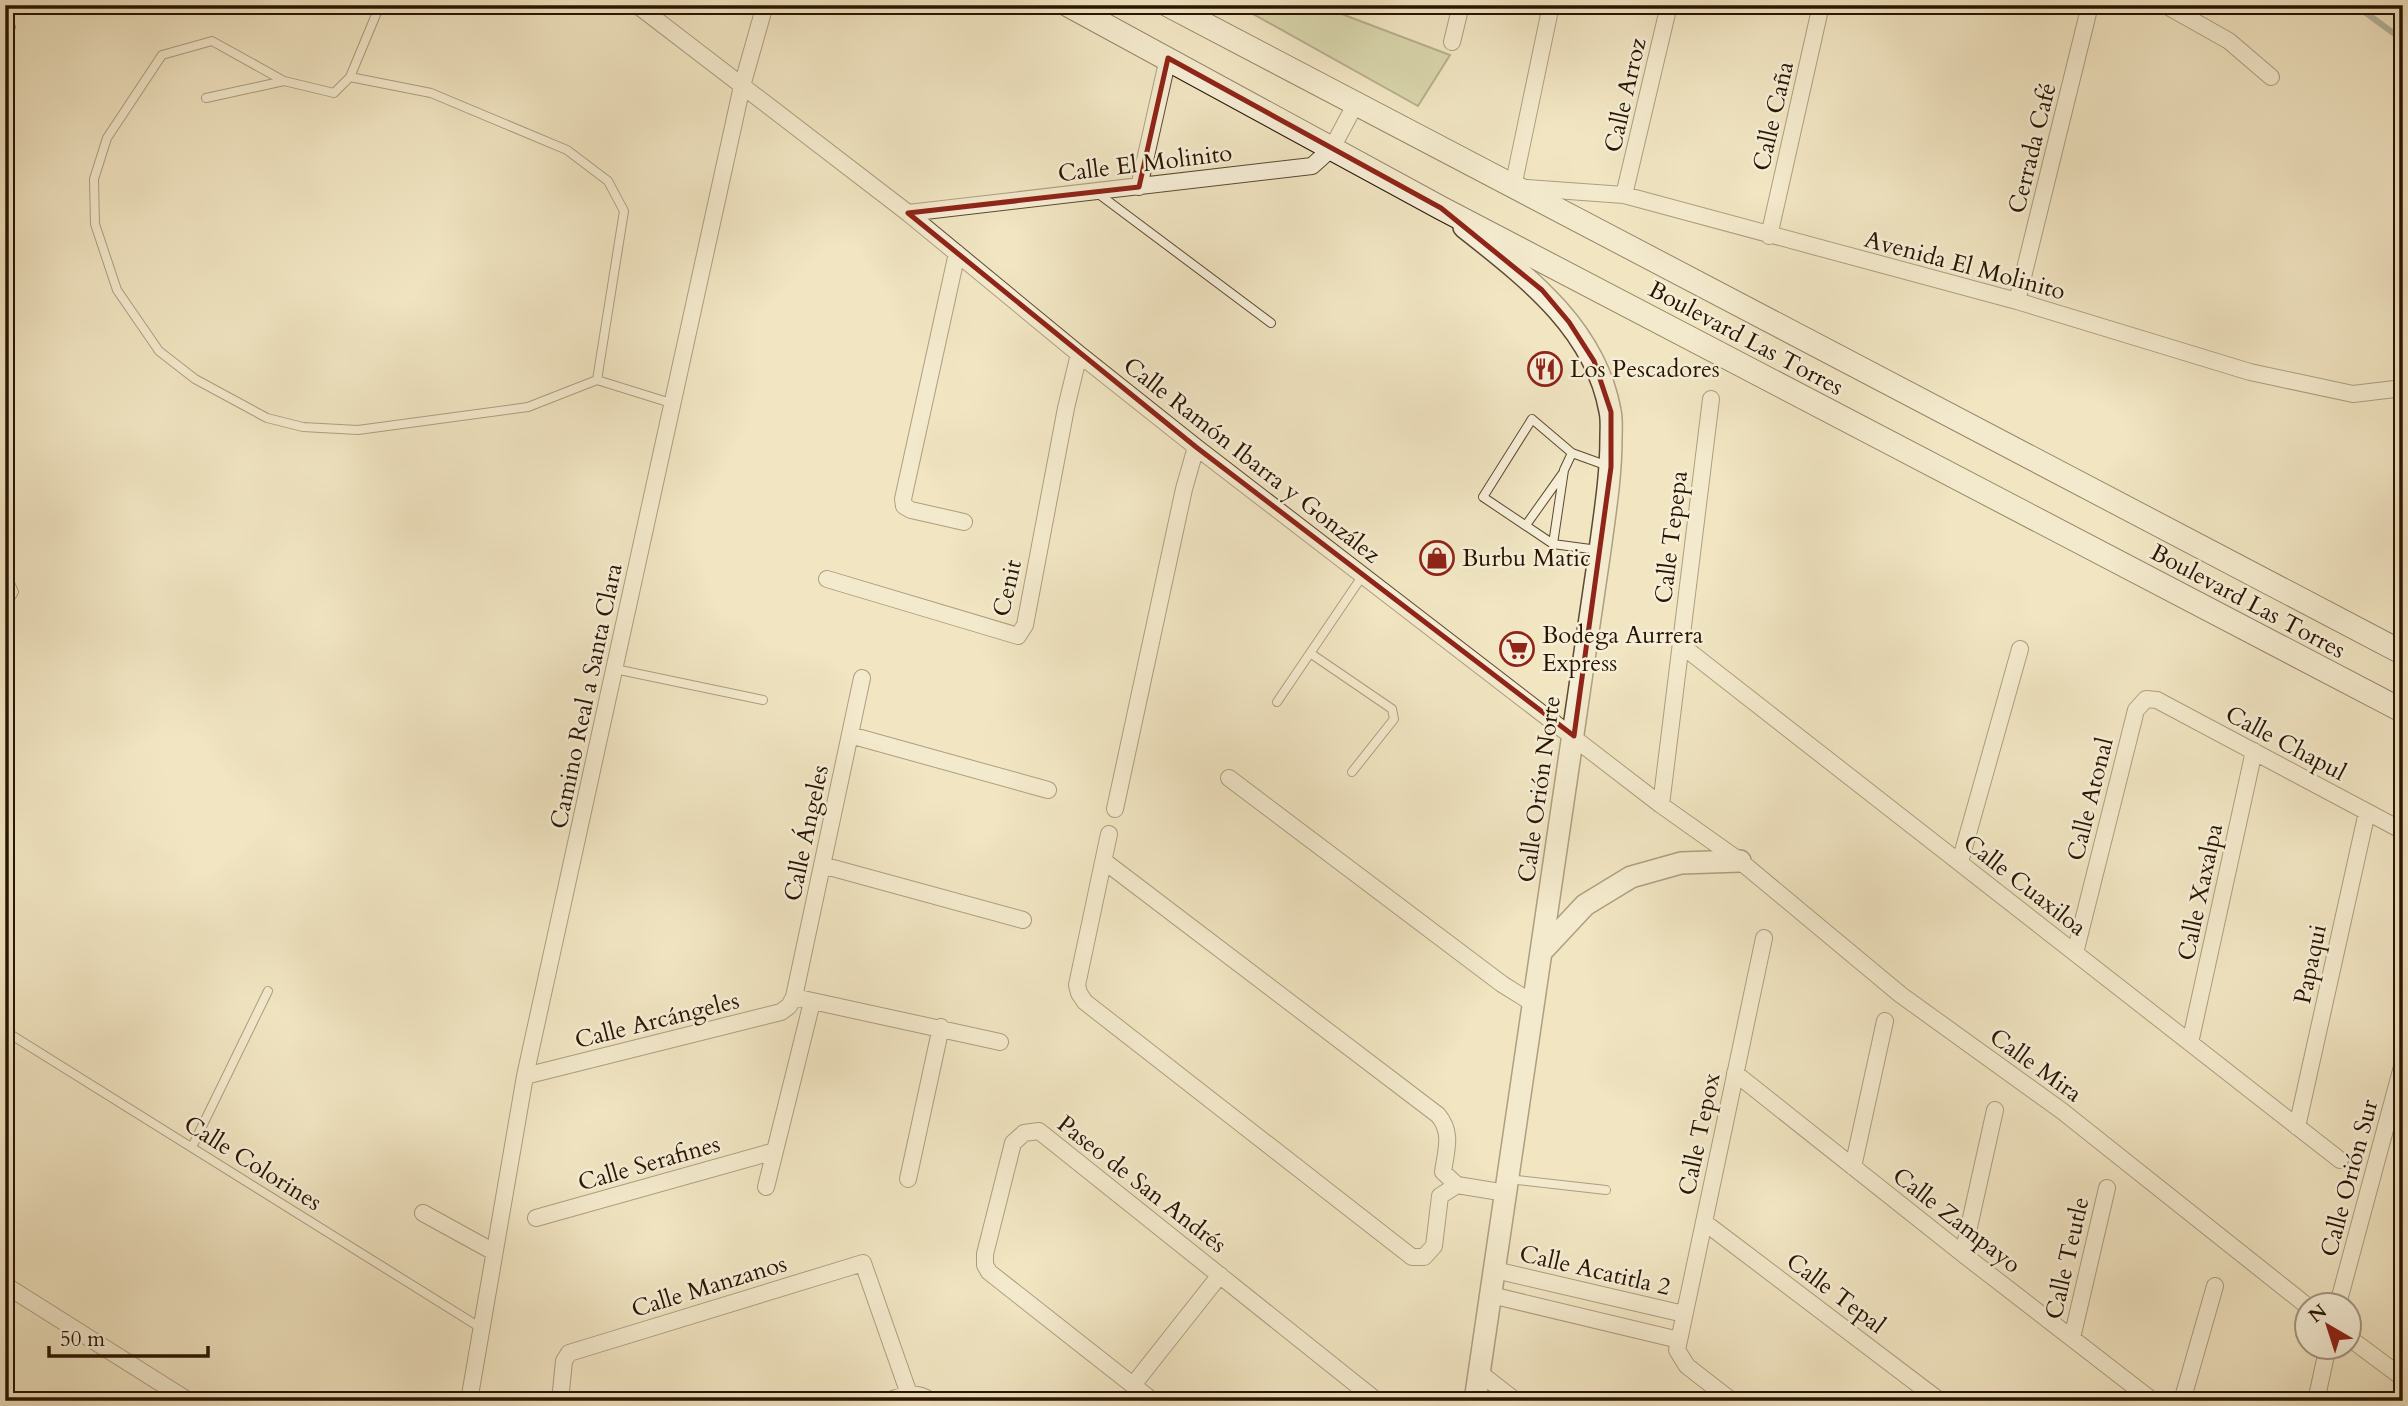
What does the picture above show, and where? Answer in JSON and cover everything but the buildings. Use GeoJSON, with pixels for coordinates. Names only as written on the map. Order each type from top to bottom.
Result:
{"type":"FeatureCollection","features":[{"type":"Feature","properties":{"kind":"main road","name":"Boulevard Las Torres"},"geometry":{"type":"LineString","coordinates":[[1068,5],[1441,208],[2403,711]]}},
{"type":"Feature","properties":{"kind":"main road","name":"Boulevard Las Torres"},"geometry":{"type":"LineString","coordinates":[[1174,7],[2403,653]]}},
{"type":"Feature","properties":{"kind":"street","name":"Calle Ramón Ibarra y González"},"geometry":{"type":"LineString","coordinates":[[637,5],[908,213],[1196,447],[1661,805],[1741,861]]}},
{"type":"Feature","properties":{"kind":"street","name":"Camino Real a Santa Clara"},"geometry":{"type":"LineString","coordinates":[[469,1401],[525,1076],[742,86],[765,5]]}},
{"type":"Feature","properties":{"kind":"street"},"geometry":{"type":"LineString","coordinates":[[1452,42],[1461,5]]}},
{"type":"Feature","properties":{"kind":"street"},"geometry":{"type":"LineString","coordinates":[[1513,187],[1551,5]]}},
{"type":"Feature","properties":{"kind":"street","name":"Calle Arroz"},"geometry":{"type":"LineString","coordinates":[[1624,195],[1670,5]]}},
{"type":"Feature","properties":{"kind":"street","name":"Calle Caña"},"geometry":{"type":"LineString","coordinates":[[1769,236],[1821,5]]}},
{"type":"Feature","properties":{"kind":"street","name":"Cerrada Café"},"geometry":{"type":"LineString","coordinates":[[2017,301],[2090,5]]}},
{"type":"Feature","properties":{"kind":"street"},"geometry":{"type":"LineString","coordinates":[[2165,5],[2229,41],[2271,77]]}},
{"type":"Feature","properties":{"kind":"street"},"geometry":{"type":"LineString","coordinates":[[1139,187],[1168,58]]}},
{"type":"Feature","properties":{"kind":"street","name":"Calle El Molinito"},"geometry":{"type":"LineString","coordinates":[[908,213],[1312,166],[1332,148],[1356,105]]}},
{"type":"Feature","properties":{"kind":"street","name":"Avenida El Molinito"},"geometry":{"type":"LineString","coordinates":[[1513,187],[1624,195],[2017,301],[2250,372],[2353,394],[2403,388]]}},
{"type":"Feature","properties":{"kind":"street","name":"Calle Orión Norte"},"geometry":{"type":"LineString","coordinates":[[1441,208],[1542,290],[1569,322],[1594,361],[1611,412],[1611,467],[1600,550],[1475,1401]]}},
{"type":"Feature","properties":{"kind":"street"},"geometry":{"type":"LineString","coordinates":[[957,253],[903,499],[904,506],[911,510],[964,522]]}},
{"type":"Feature","properties":{"kind":"street","name":"Cenit"},"geometry":{"type":"LineString","coordinates":[[827,579],[1018,636],[1025,625],[1079,354]]}},
{"type":"Feature","properties":{"kind":"street","name":"Calle Tepepa"},"geometry":{"type":"LineString","coordinates":[[1661,805],[1710,399]]}},
{"type":"Feature","properties":{"kind":"street"},"geometry":{"type":"LineString","coordinates":[[1115,809],[1184,489],[1196,447]]}},
{"type":"Feature","properties":{"kind":"street","name":"Calle Cuaxiloa"},"geometry":{"type":"LineString","coordinates":[[1681,645],[2340,1160]]}},
{"type":"Feature","properties":{"kind":"street"},"geometry":{"type":"LineString","coordinates":[[1960,862],[2020,649]]}},
{"type":"Feature","properties":{"kind":"street","name":"Calle Ángeles"},"geometry":{"type":"LineString","coordinates":[[794,997],[862,678]]}},
{"type":"Feature","properties":{"kind":"street","name":"Calle Chapul"},"geometry":{"type":"LineString","coordinates":[[2146,699],[2157,700],[2403,831]]}},
{"type":"Feature","properties":{"kind":"street","name":"Calle Atonal"},"geometry":{"type":"LineString","coordinates":[[2075,953],[2136,710],[2146,699]]}},
{"type":"Feature","properties":{"kind":"street"},"geometry":{"type":"LineString","coordinates":[[850,735],[1048,790]]}},
{"type":"Feature","properties":{"kind":"street","name":"Calle Xaxalpa"},"geometry":{"type":"LineString","coordinates":[[2190,1043],[2254,751]]}},
{"type":"Feature","properties":{"kind":"street"},"geometry":{"type":"LineString","coordinates":[[1229,779],[1502,984],[1534,1003]]}},
{"type":"Feature","properties":{"kind":"street","name":"Papaqui"},"geometry":{"type":"LineString","coordinates":[[2297,1127],[2367,812]]}},
{"type":"Feature","properties":{"kind":"street"},"geometry":{"type":"LineString","coordinates":[[1109,834],[1077,985],[1085,1002],[1412,1257],[1424,1257],[1434,1246],[1440,1196],[1457,1185],[1507,1186]]}},
{"type":"Feature","properties":{"kind":"street"},"geometry":{"type":"LineString","coordinates":[[1104,861],[1438,1115],[1446,1124],[1448,1136],[1443,1172],[1457,1185]]}},
{"type":"Feature","properties":{"kind":"street"},"geometry":{"type":"LineString","coordinates":[[1542,951],[1585,905],[1631,877],[1682,863],[1741,861]]}},
{"type":"Feature","properties":{"kind":"street","name":"Calle Mira"},"geometry":{"type":"LineString","coordinates":[[1741,861],[1901,995],[2062,1111],[2292,1294]]}},
{"type":"Feature","properties":{"kind":"street"},"geometry":{"type":"LineString","coordinates":[[822,865],[1023,920]]}},
{"type":"Feature","properties":{"kind":"street","name":"Calle Tepox"},"geometry":{"type":"LineString","coordinates":[[1679,1340],[1764,939]]}},
{"type":"Feature","properties":{"kind":"street"},"geometry":{"type":"LineString","coordinates":[[794,997],[1000,1042]]}},
{"type":"Feature","properties":{"kind":"street","name":"Calle Arcángeles"},"geometry":{"type":"LineString","coordinates":[[525,1076],[781,1012],[789,1006],[794,997]]}},
{"type":"Feature","properties":{"kind":"street"},"geometry":{"type":"LineString","coordinates":[[766,1186],[812,1002]]}},
{"type":"Feature","properties":{"kind":"street"},"geometry":{"type":"LineString","coordinates":[[1853,1167],[1885,1021]]}},
{"type":"Feature","properties":{"kind":"street"},"geometry":{"type":"LineString","coordinates":[[908,1179],[941,1027]]}},
{"type":"Feature","properties":{"kind":"street","name":"Calle Orión Sur"},"geometry":{"type":"LineString","coordinates":[[2342,1290],[2403,1063]]}},
{"type":"Feature","properties":{"kind":"street","name":"Calle Zampayo"},"geometry":{"type":"LineString","coordinates":[[1735,1073],[1962,1254],[2153,1401]]}},
{"type":"Feature","properties":{"kind":"street"},"geometry":{"type":"LineString","coordinates":[[1962,1254],[1995,1110]]}},
{"type":"Feature","properties":{"kind":"street","name":"Paseo de San Andrés"},"geometry":{"type":"LineString","coordinates":[[1153,1401],[989,1272],[985,1265],[985,1254],[1013,1143],[1024,1133],[1038,1130],[1377,1401]]}},
{"type":"Feature","properties":{"kind":"street","name":"Calle Serafines"},"geometry":{"type":"LineString","coordinates":[[536,1218],[775,1151]]}},
{"type":"Feature","properties":{"kind":"street","name":"Calle Teutle"},"geometry":{"type":"LineString","coordinates":[[2072,1338],[2107,1188]]}},
{"type":"Feature","properties":{"kind":"street"},"geometry":{"type":"LineString","coordinates":[[423,1213],[494,1252]]}},
{"type":"Feature","properties":{"kind":"street","name":"Calle Tepal"},"geometry":{"type":"LineString","coordinates":[[1704,1222],[1940,1401]]}},
{"type":"Feature","properties":{"kind":"street","name":"Calle Manzanos"},"geometry":{"type":"LineString","coordinates":[[563,1399],[564,1361],[569,1353],[863,1263],[909,1394]]}},
{"type":"Feature","properties":{"kind":"street","name":"Calle Acatitla 2"},"geometry":{"type":"LineString","coordinates":[[1495,1270],[1684,1314]]}},
{"type":"Feature","properties":{"kind":"street"},"geometry":{"type":"LineString","coordinates":[[1133,1385],[1220,1275]]}},
{"type":"Feature","properties":{"kind":"street"},"geometry":{"type":"LineString","coordinates":[[5,1285],[166,1391],[188,1401]]}},
{"type":"Feature","properties":{"kind":"street"},"geometry":{"type":"LineString","coordinates":[[2182,1401],[2215,1286]]}},
{"type":"Feature","properties":{"kind":"street","name":"Calle Acatitla 2"},"geometry":{"type":"LineString","coordinates":[[1491,1295],[1679,1340]]}},
{"type":"Feature","properties":{"kind":"street"},"geometry":{"type":"LineString","coordinates":[[1679,1340],[1677,1350],[1687,1366],[1732,1401]]}},
{"type":"Feature","properties":{"kind":"street"},"geometry":{"type":"LineString","coordinates":[[2362,1347],[2403,1378]]}},
{"type":"Feature","properties":{"kind":"street"},"geometry":{"type":"LineString","coordinates":[[2316,1401],[2325,1360]]}},
{"type":"Feature","properties":{"kind":"street"},"geometry":{"type":"LineString","coordinates":[[1480,1373],[1516,1401]]}},
{"type":"Feature","properties":{"kind":"street"},"geometry":{"type":"LineString","coordinates":[[887,1401],[909,1394],[923,1395],[931,1401]]}},
{"type":"Feature","properties":{"kind":"lane"},"geometry":{"type":"LineString","coordinates":[[380,5],[350,77],[334,93],[284,81],[212,41],[162,55],[107,138],[94,179],[95,224],[117,290],[159,351],[195,379],[267,418],[303,427],[358,430],[528,407],[597,380],[674,404]]}},
{"type":"Feature","properties":{"kind":"lane"},"geometry":{"type":"LineString","coordinates":[[350,77],[431,93],[567,150],[608,181],[624,211],[597,380]]}},
{"type":"Feature","properties":{"kind":"lane"},"geometry":{"type":"LineString","coordinates":[[206,98],[284,81]]}},
{"type":"Feature","properties":{"kind":"lane"},"geometry":{"type":"LineString","coordinates":[[1096,192],[1271,323]]}},
{"type":"Feature","properties":{"kind":"lane"},"geometry":{"type":"LineString","coordinates":[[1600,550],[1553,544],[1483,497],[1532,419],[1572,453],[1611,467]]}},
{"type":"Feature","properties":{"kind":"lane"},"geometry":{"type":"LineString","coordinates":[[1525,525],[1564,470],[1572,453]]}},
{"type":"Feature","properties":{"kind":"lane"},"geometry":{"type":"LineString","coordinates":[[1553,544],[1564,470]]}},
{"type":"Feature","properties":{"kind":"lane"},"geometry":{"type":"LineString","coordinates":[[1277,702],[1363,575]]}},
{"type":"Feature","properties":{"kind":"lane"},"geometry":{"type":"LineString","coordinates":[[5,578],[13,592],[5,607]]}},
{"type":"Feature","properties":{"kind":"lane"},"geometry":{"type":"LineString","coordinates":[[1310,653],[1392,709],[1394,719],[1352,772]]}},
{"type":"Feature","properties":{"kind":"lane"},"geometry":{"type":"LineString","coordinates":[[615,669],[763,700]]}},
{"type":"Feature","properties":{"kind":"lane"},"geometry":{"type":"LineString","coordinates":[[191,1147],[268,990]]}},
{"type":"Feature","properties":{"kind":"lane","name":"Calle Colorines"},"geometry":{"type":"LineString","coordinates":[[5,1031],[481,1328]]}},
{"type":"Feature","properties":{"kind":"lane"},"geometry":{"type":"LineString","coordinates":[[1507,1186],[1606,1190]]}},
{"type":"Feature","properties":{"kind":"highlighted area"},"geometry":{"type":"Polygon","coordinates":[[[1168,58],[1441,208],[1542,290],[1569,322],[1594,361],[1611,412],[1611,467],[1574,736],[1196,447],[908,213],[1139,187],[1168,58]]]}},
{"type":"Feature","properties":{"kind":"green space"},"geometry":{"type":"Polygon","coordinates":[[[1237,5],[1318,5],[1450,55],[1418,106],[1237,5]]]}},
{"type":"Feature","properties":{"kind":"waterway"},"geometry":{"type":"LineString","coordinates":[[2355,5],[2403,40]]}},
{"type":"Feature","properties":{"kind":"place","name":"Los Pescadores"},"geometry":{"type":"Point","coordinates":[1545,369]}},
{"type":"Feature","properties":{"kind":"place","name":"Burbu Matic"},"geometry":{"type":"Point","coordinates":[1437,558]}},
{"type":"Feature","properties":{"kind":"place","name":"Bodega Aurrera Express"},"geometry":{"type":"Point","coordinates":[1517,649]}}]}
